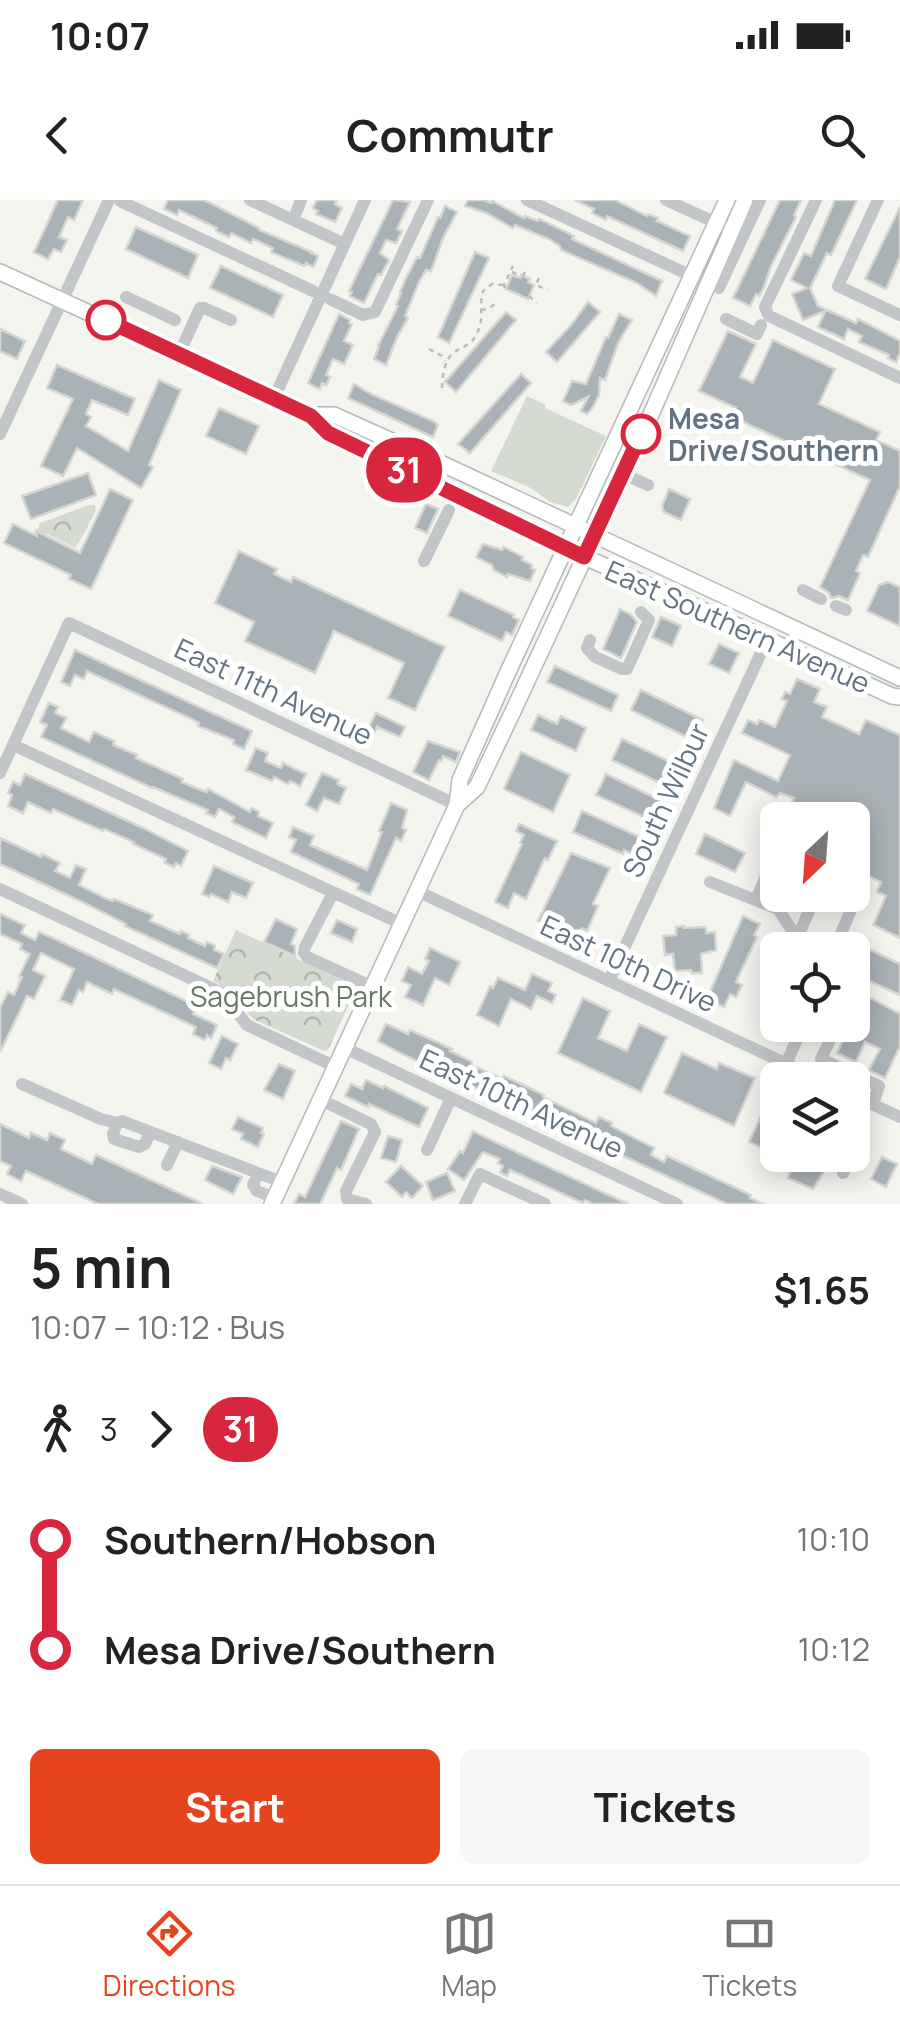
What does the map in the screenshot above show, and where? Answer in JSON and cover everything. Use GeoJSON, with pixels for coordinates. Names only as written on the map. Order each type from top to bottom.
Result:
{"type":"FeatureCollection","features":[{"type":"Feature","properties":{"kind":"main road"},"geometry":{"type":"LineString","coordinates":[[457,804],[476,786],[623,474],[724,227],[727,200]]}},
{"type":"Feature","properties":{"kind":"main road"},"geometry":{"type":"LineString","coordinates":[[277,1195],[457,804],[460,780],[575,524],[724,227],[745,200]]}},
{"type":"Feature","properties":{"kind":"main road","name":"East Southern Avenue"},"geometry":{"type":"LineString","coordinates":[[0,272],[311,416],[328,433],[584,557],[900,697]]}},
{"type":"Feature","properties":{"kind":"main road","name":"East Southern Avenue"},"geometry":{"type":"LineString","coordinates":[[311,416],[334,415],[900,678]]}},
{"type":"Feature","properties":{"kind":"main road"},"geometry":{"type":"LineString","coordinates":[[358,448],[385,450],[422,465],[454,469]]}},
{"type":"Feature","properties":{"kind":"main road"},"geometry":{"type":"LineString","coordinates":[[767,640],[777,633],[786,634],[842,658],[856,657]]}},
{"type":"Feature","properties":{"kind":"main road"},"geometry":{"type":"LineString","coordinates":[[498,742],[497,726],[514,674],[515,656]]}},
{"type":"Feature","properties":{"kind":"street"},"geometry":{"type":"LineString","coordinates":[[0,434],[4,415],[108,200]]}},
{"type":"Feature","properties":{"kind":"street"},"geometry":{"type":"LineString","coordinates":[[250,200],[345,244]]}},
{"type":"Feature","properties":{"kind":"street"},"geometry":{"type":"LineString","coordinates":[[274,398],[365,200]]}},
{"type":"Feature","properties":{"kind":"street"},"geometry":{"type":"LineString","coordinates":[[330,299],[363,315],[375,312],[428,200]]}},
{"type":"Feature","properties":{"kind":"street"},"geometry":{"type":"LineString","coordinates":[[528,200],[681,270]]}},
{"type":"Feature","properties":{"kind":"street"},"geometry":{"type":"LineString","coordinates":[[666,200],[724,227]]}},
{"type":"Feature","properties":{"kind":"street"},"geometry":{"type":"LineString","coordinates":[[720,288],[760,200]]}},
{"type":"Feature","properties":{"kind":"street"},"geometry":{"type":"LineString","coordinates":[[816,200],[765,307],[769,316],[900,378]]}},
{"type":"Feature","properties":{"kind":"street"},"geometry":{"type":"LineString","coordinates":[[878,200],[838,286],[900,315]]}},
{"type":"Feature","properties":{"kind":"street"},"geometry":{"type":"LineString","coordinates":[[120,201],[313,291]]}},
{"type":"Feature","properties":{"kind":"street"},"geometry":{"type":"LineString","coordinates":[[126,297],[175,320]]}},
{"type":"Feature","properties":{"kind":"street"},"geometry":{"type":"LineString","coordinates":[[179,354],[200,308],[231,320]]}},
{"type":"Feature","properties":{"kind":"street"},"geometry":{"type":"LineString","coordinates":[[726,320],[757,334],[761,325]]}},
{"type":"Feature","properties":{"kind":"street"},"geometry":{"type":"LineString","coordinates":[[623,474],[648,485]]}},
{"type":"Feature","properties":{"kind":"street"},"geometry":{"type":"LineString","coordinates":[[424,561],[449,510]]}},
{"type":"Feature","properties":{"kind":"street"},"geometry":{"type":"LineString","coordinates":[[803,590],[821,599]]}},
{"type":"Feature","properties":{"kind":"street"},"geometry":{"type":"LineString","coordinates":[[590,640],[586,648],[592,655],[625,670],[649,620],[641,612]]}},
{"type":"Feature","properties":{"kind":"street","name":"East 11th Avenue"},"geometry":{"type":"LineString","coordinates":[[13,746],[69,623],[457,804]]}},
{"type":"Feature","properties":{"kind":"street","name":"South Wilbur"},"geometry":{"type":"LineString","coordinates":[[609,981],[767,640]]}},
{"type":"Feature","properties":{"kind":"street"},"geometry":{"type":"LineString","coordinates":[[0,773],[13,746],[402,924]]}},
{"type":"Feature","properties":{"kind":"street"},"geometry":{"type":"LineString","coordinates":[[710,882],[760,902]]}},
{"type":"Feature","properties":{"kind":"street"},"geometry":{"type":"LineString","coordinates":[[0,889],[222,993],[247,1025],[336,1067]]}},
{"type":"Feature","properties":{"kind":"street"},"geometry":{"type":"LineString","coordinates":[[756,900],[760,890]]}},
{"type":"Feature","properties":{"kind":"street","name":"East 10th Drive"},"geometry":{"type":"LineString","coordinates":[[417,891],[782,1062]]}},
{"type":"Feature","properties":{"kind":"street"},"geometry":{"type":"LineString","coordinates":[[333,893],[304,953],[373,987]]}},
{"type":"Feature","properties":{"kind":"street"},"geometry":{"type":"LineString","coordinates":[[819,1062],[828,1042]]}},
{"type":"Feature","properties":{"kind":"street","name":"East 10th Avenue"},"geometry":{"type":"LineString","coordinates":[[344,1048],[678,1204]]}},
{"type":"Feature","properties":{"kind":"street"},"geometry":{"type":"LineString","coordinates":[[820,1059],[825,1062]]}},
{"type":"Feature","properties":{"kind":"street"},"geometry":{"type":"LineString","coordinates":[[22,1084],[101,1119],[122,1121],[258,1172],[254,1185],[257,1190],[277,1195]]}},
{"type":"Feature","properties":{"kind":"street"},"geometry":{"type":"LineString","coordinates":[[427,1150],[451,1098]]}},
{"type":"Feature","properties":{"kind":"street"},"geometry":{"type":"LineString","coordinates":[[321,1100],[372,1124],[374,1132],[346,1191],[347,1200],[366,1204]]}},
{"type":"Feature","properties":{"kind":"street"},"geometry":{"type":"LineString","coordinates":[[870,1103],[900,1117]]}},
{"type":"Feature","properties":{"kind":"street"},"geometry":{"type":"LineString","coordinates":[[167,1165],[178,1142]]}},
{"type":"Feature","properties":{"kind":"street"},"geometry":{"type":"LineString","coordinates":[[465,1204],[480,1174],[545,1204]]}},
{"type":"Feature","properties":{"kind":"street"},"geometry":{"type":"LineString","coordinates":[[0,1194],[22,1204]]}},
{"type":"Feature","properties":{"kind":"path"},"geometry":{"type":"LineString","coordinates":[[442,356],[476,336],[484,289],[494,283],[504,286],[513,266]]}},
{"type":"Feature","properties":{"kind":"path"},"geometry":{"type":"LineString","coordinates":[[510,272],[523,275]]}},
{"type":"Feature","properties":{"kind":"path"},"geometry":{"type":"LineString","coordinates":[[539,278],[536,285],[548,290]]}},
{"type":"Feature","properties":{"kind":"path"},"geometry":{"type":"LineString","coordinates":[[531,298],[537,303]]}},
{"type":"Feature","properties":{"kind":"path"},"geometry":{"type":"LineString","coordinates":[[480,310],[496,304]]}},
{"type":"Feature","properties":{"kind":"path"},"geometry":{"type":"LineString","coordinates":[[428,349],[446,362]]}},
{"type":"Feature","properties":{"kind":"path"},"geometry":{"type":"LineString","coordinates":[[442,388],[450,354]]}},
{"type":"Feature","properties":{"kind":"green space"},"geometry":{"type":"Polygon","coordinates":[[[527,396],[606,436],[576,499],[568,507],[550,502],[531,488],[491,471],[527,396]]]}},
{"type":"Feature","properties":{"kind":"green space"},"geometry":{"type":"Polygon","coordinates":[[[89,505],[96,510],[75,548],[47,534],[45,537],[36,533],[40,523],[89,505]]]}},
{"type":"Feature","properties":{"kind":"green space","name":"Sagebrush Park"},"geometry":{"type":"Polygon","coordinates":[[[236,930],[357,987],[328,1050],[255,1020],[213,981],[236,930]]]}},
{"type":"Feature","properties":{"kind":"building"},"geometry":{"type":"Polygon","coordinates":[[[58,200],[83,200],[74,220],[68,217],[59,237],[67,240],[61,252],[54,249],[48,259],[34,252],[58,200]]]}},
{"type":"Feature","properties":{"kind":"building"},"geometry":{"type":"Polygon","coordinates":[[[168,200],[204,200],[259,230],[312,252],[318,256],[316,262],[313,267],[306,263],[304,266],[271,252],[273,248],[253,239],[251,243],[231,233],[229,237],[179,210],[177,215],[164,209],[168,200]]]}},
{"type":"Feature","properties":{"kind":"building"},"geometry":{"type":"Polygon","coordinates":[[[317,200],[337,200],[335,204],[342,208],[335,222],[316,214],[318,211],[313,208],[317,200]]]}},
{"type":"Feature","properties":{"kind":"building"},"geometry":{"type":"Polygon","coordinates":[[[393,200],[410,202],[397,229],[402,231],[396,243],[386,240],[380,253],[389,260],[364,303],[350,296],[349,291],[393,200]]]}},
{"type":"Feature","properties":{"kind":"building"},"geometry":{"type":"Polygon","coordinates":[[[468,200],[492,201],[524,218],[539,219],[574,236],[572,239],[662,281],[656,296],[637,283],[561,250],[549,239],[465,206],[468,200]]]}},
{"type":"Feature","properties":{"kind":"building"},"geometry":{"type":"Polygon","coordinates":[[[575,200],[615,200],[690,236],[683,251],[607,216],[606,220],[575,200]]]}},
{"type":"Feature","properties":{"kind":"building"},"geometry":{"type":"Polygon","coordinates":[[[780,200],[801,200],[764,287],[750,306],[733,298],[780,200]]]}},
{"type":"Feature","properties":{"kind":"building"},"geometry":{"type":"Polygon","coordinates":[[[835,200],[857,200],[810,288],[818,306],[856,323],[858,319],[900,341],[896,362],[859,342],[862,336],[848,329],[844,339],[818,327],[825,311],[803,320],[792,294],[807,288],[791,280],[804,253],[811,256],[835,200]]]}},
{"type":"Feature","properties":{"kind":"building"},"geometry":{"type":"Polygon","coordinates":[[[445,206],[457,212],[431,271],[426,270],[419,282],[405,316],[408,318],[386,365],[374,359],[378,346],[398,306],[407,276],[445,206]]]}},
{"type":"Feature","properties":{"kind":"building"},"geometry":{"type":"Polygon","coordinates":[[[900,207],[900,257],[886,289],[865,279],[900,207]]]}},
{"type":"Feature","properties":{"kind":"building"},"geometry":{"type":"Polygon","coordinates":[[[136,227],[198,255],[188,278],[126,249],[136,227]]]}},
{"type":"Feature","properties":{"kind":"building"},"geometry":{"type":"Polygon","coordinates":[[[475,252],[489,258],[449,343],[438,337],[475,252]]]}},
{"type":"Feature","properties":{"kind":"building"},"geometry":{"type":"Polygon","coordinates":[[[221,266],[283,295],[273,317],[210,288],[221,266]]]}},
{"type":"Feature","properties":{"kind":"building"},"geometry":{"type":"Polygon","coordinates":[[[512,275],[530,279],[528,282],[534,285],[528,299],[506,289],[512,275]]]}},
{"type":"Feature","properties":{"kind":"building"},"geometry":{"type":"Polygon","coordinates":[[[588,302],[600,312],[557,362],[546,352],[588,302]]]}},
{"type":"Feature","properties":{"kind":"building"},"geometry":{"type":"Polygon","coordinates":[[[506,312],[516,320],[456,392],[445,382],[506,312]]]}},
{"type":"Feature","properties":{"kind":"building"},"geometry":{"type":"Polygon","coordinates":[[[339,314],[352,324],[344,341],[353,345],[344,364],[333,359],[326,375],[330,377],[320,389],[308,383],[339,314]]]}},
{"type":"Feature","properties":{"kind":"building"},"geometry":{"type":"Polygon","coordinates":[[[619,314],[632,320],[618,343],[605,380],[600,378],[599,395],[587,414],[581,411],[588,397],[571,405],[563,401],[572,381],[586,384],[619,314]]]}},
{"type":"Feature","properties":{"kind":"building"},"geometry":{"type":"Polygon","coordinates":[[[0,329],[25,341],[17,359],[0,351],[0,329]]]}},
{"type":"Feature","properties":{"kind":"building"},"geometry":{"type":"Polygon","coordinates":[[[728,331],[756,344],[740,377],[753,383],[773,340],[835,369],[819,404],[880,432],[876,440],[900,451],[900,486],[868,557],[863,555],[848,600],[831,598],[820,587],[870,480],[743,422],[733,415],[736,408],[699,391],[728,331]]]}},
{"type":"Feature","properties":{"kind":"building"},"geometry":{"type":"Polygon","coordinates":[[[57,365],[135,399],[128,415],[92,400],[86,414],[91,417],[86,426],[128,451],[159,380],[181,390],[149,465],[153,467],[141,488],[77,448],[63,476],[41,466],[73,399],[47,388],[57,365]]]}},
{"type":"Feature","properties":{"kind":"building"},"geometry":{"type":"Polygon","coordinates":[[[521,374],[531,383],[470,453],[458,444],[521,374]]]}},
{"type":"Feature","properties":{"kind":"building"},"geometry":{"type":"Polygon","coordinates":[[[354,384],[433,421],[438,425],[433,437],[348,398],[354,384]]]}},
{"type":"Feature","properties":{"kind":"building"},"geometry":{"type":"Polygon","coordinates":[[[219,408],[259,426],[246,454],[206,436],[219,408]]]}},
{"type":"Feature","properties":{"kind":"building"},"geometry":{"type":"Polygon","coordinates":[[[88,473],[96,495],[31,519],[22,496],[88,473]]]}},
{"type":"Feature","properties":{"kind":"building"},"geometry":{"type":"Polygon","coordinates":[[[110,489],[133,500],[91,589],[69,579],[71,575],[4,543],[13,524],[80,553],[110,489]]]}},
{"type":"Feature","properties":{"kind":"building"},"geometry":{"type":"Polygon","coordinates":[[[669,489],[690,499],[681,520],[664,512],[662,506],[669,489]]]}},
{"type":"Feature","properties":{"kind":"building"},"geometry":{"type":"Polygon","coordinates":[[[426,504],[438,509],[427,533],[415,528],[426,504]]]}},
{"type":"Feature","properties":{"kind":"building"},"geometry":{"type":"Polygon","coordinates":[[[483,544],[502,550],[504,547],[523,557],[535,570],[530,581],[508,574],[507,577],[476,557],[483,544]]]}},
{"type":"Feature","properties":{"kind":"building"},"geometry":{"type":"Polygon","coordinates":[[[239,551],[277,569],[274,574],[291,582],[293,577],[445,647],[415,710],[388,698],[404,663],[334,631],[315,673],[245,641],[254,622],[215,603],[239,551]]]}},
{"type":"Feature","properties":{"kind":"building"},"geometry":{"type":"Polygon","coordinates":[[[888,582],[900,587],[900,626],[867,611],[879,585],[888,582]]]}},
{"type":"Feature","properties":{"kind":"building"},"geometry":{"type":"Polygon","coordinates":[[[460,590],[514,615],[519,620],[512,635],[506,632],[502,641],[448,616],[460,590]]]}},
{"type":"Feature","properties":{"kind":"building"},"geometry":{"type":"Polygon","coordinates":[[[620,609],[637,622],[621,658],[603,649],[620,609]]]}},
{"type":"Feature","properties":{"kind":"building"},"geometry":{"type":"Polygon","coordinates":[[[661,617],[681,626],[672,646],[652,637],[661,617]]]}},
{"type":"Feature","properties":{"kind":"building"},"geometry":{"type":"Polygon","coordinates":[[[719,644],[739,653],[729,673],[709,664],[719,644]]]}},
{"type":"Feature","properties":{"kind":"building"},"geometry":{"type":"Polygon","coordinates":[[[75,650],[252,731],[244,749],[233,744],[234,740],[198,726],[192,719],[87,671],[84,679],[75,675],[70,686],[61,682],[75,650]]]}},
{"type":"Feature","properties":{"kind":"building"},"geometry":{"type":"Polygon","coordinates":[[[555,666],[618,695],[611,711],[547,682],[555,666]]]}},
{"type":"Feature","properties":{"kind":"building"},"geometry":{"type":"Polygon","coordinates":[[[797,679],[820,689],[814,702],[827,707],[822,717],[859,734],[866,720],[900,735],[900,938],[873,925],[886,896],[877,892],[881,882],[870,877],[870,802],[792,802],[794,798],[780,793],[776,797],[746,782],[730,816],[714,808],[734,760],[778,781],[790,755],[742,733],[748,720],[775,727],[787,701],[782,699],[785,692],[790,694],[797,679]]]}},
{"type":"Feature","properties":{"kind":"building"},"geometry":{"type":"Polygon","coordinates":[[[641,690],[703,720],[693,740],[631,710],[641,690]]]}},
{"type":"Feature","properties":{"kind":"building"},"geometry":{"type":"Polygon","coordinates":[[[49,703],[58,707],[55,713],[66,718],[61,728],[89,742],[94,732],[137,755],[136,758],[183,779],[182,782],[207,792],[208,789],[250,812],[251,808],[259,812],[258,816],[273,823],[266,838],[232,822],[234,817],[219,809],[215,817],[206,813],[208,810],[41,737],[47,725],[40,722],[49,703]]]}},
{"type":"Feature","properties":{"kind":"building"},"geometry":{"type":"Polygon","coordinates":[[[376,713],[405,727],[400,737],[377,727],[372,738],[365,735],[376,713]]]}},
{"type":"Feature","properties":{"kind":"building"},"geometry":{"type":"Polygon","coordinates":[[[538,715],[557,724],[561,716],[586,728],[576,751],[531,730],[538,715]]]}},
{"type":"Feature","properties":{"kind":"building"},"geometry":{"type":"Polygon","coordinates":[[[622,739],[681,767],[671,788],[612,760],[622,739]]]}},
{"type":"Feature","properties":{"kind":"building"},"geometry":{"type":"Polygon","coordinates":[[[428,741],[460,752],[456,762],[443,756],[429,780],[413,772],[428,741]]]}},
{"type":"Feature","properties":{"kind":"building"},"geometry":{"type":"Polygon","coordinates":[[[256,748],[268,753],[265,761],[281,768],[283,763],[306,774],[300,786],[274,777],[272,781],[246,770],[256,748]]]}},
{"type":"Feature","properties":{"kind":"building"},"geometry":{"type":"Polygon","coordinates":[[[521,752],[570,775],[553,812],[504,789],[521,752]]]}},
{"type":"Feature","properties":{"kind":"building"},"geometry":{"type":"Polygon","coordinates":[[[322,773],[339,780],[337,784],[346,788],[339,804],[324,798],[317,811],[306,805],[322,773]]]}},
{"type":"Feature","properties":{"kind":"building"},"geometry":{"type":"Polygon","coordinates":[[[25,774],[188,851],[181,866],[165,863],[166,859],[134,842],[53,809],[51,813],[28,802],[23,813],[8,806],[13,782],[20,785],[25,774]]]}},
{"type":"Feature","properties":{"kind":"building"},"geometry":{"type":"Polygon","coordinates":[[[606,774],[664,802],[655,822],[596,795],[606,774]]]}},
{"type":"Feature","properties":{"kind":"building"},"geometry":{"type":"Polygon","coordinates":[[[391,803],[407,810],[402,828],[406,830],[401,841],[396,838],[370,895],[357,889],[359,884],[291,852],[296,840],[289,837],[293,827],[314,836],[310,845],[367,870],[391,803]]]}},
{"type":"Feature","properties":{"kind":"building"},"geometry":{"type":"Polygon","coordinates":[[[582,811],[640,837],[632,854],[624,850],[623,854],[573,832],[582,811]]]}},
{"type":"Feature","properties":{"kind":"building"},"geometry":{"type":"Polygon","coordinates":[[[519,824],[557,841],[526,899],[514,893],[508,908],[495,902],[522,844],[524,835],[516,831],[519,824]]]}},
{"type":"Feature","properties":{"kind":"building"},"geometry":{"type":"Polygon","coordinates":[[[705,834],[745,853],[735,872],[696,854],[705,834]]]}},
{"type":"Feature","properties":{"kind":"building"},"geometry":{"type":"Polygon","coordinates":[[[0,838],[60,863],[55,871],[70,878],[76,865],[86,869],[79,885],[153,915],[150,921],[180,934],[181,931],[205,946],[207,942],[215,946],[214,950],[224,954],[217,968],[0,864],[0,838]]]}},
{"type":"Feature","properties":{"kind":"building"},"geometry":{"type":"Polygon","coordinates":[[[571,853],[610,868],[593,904],[598,906],[587,931],[582,928],[575,939],[564,934],[568,925],[554,918],[550,927],[538,921],[571,853]]]}},
{"type":"Feature","properties":{"kind":"building"},"geometry":{"type":"Polygon","coordinates":[[[214,866],[253,883],[246,898],[232,892],[228,902],[202,894],[214,866]]]}},
{"type":"Feature","properties":{"kind":"building"},"geometry":{"type":"Polygon","coordinates":[[[0,914],[25,925],[21,933],[35,940],[39,932],[197,1006],[193,1014],[217,1025],[211,1038],[207,1035],[205,1040],[193,1034],[196,1027],[114,989],[112,994],[87,982],[72,1005],[60,1000],[74,969],[41,953],[33,970],[45,976],[34,999],[27,996],[0,1052],[0,1008],[8,992],[14,995],[30,954],[20,949],[22,944],[0,934],[0,914]]]}},
{"type":"Feature","properties":{"kind":"building"},"geometry":{"type":"Polygon","coordinates":[[[743,916],[760,924],[736,982],[742,985],[736,997],[730,994],[724,1007],[707,999],[743,916]]]}},
{"type":"Feature","properties":{"kind":"building"},"geometry":{"type":"Polygon","coordinates":[[[276,919],[297,929],[291,944],[295,946],[295,956],[264,942],[276,919]]]}},
{"type":"Feature","properties":{"kind":"building"},"geometry":{"type":"Polygon","coordinates":[[[337,920],[357,929],[352,942],[331,933],[337,920]]]}},
{"type":"Feature","properties":{"kind":"building"},"geometry":{"type":"Polygon","coordinates":[[[676,927],[706,927],[706,933],[715,932],[716,950],[701,954],[702,973],[675,971],[673,954],[665,955],[663,936],[676,935],[676,927]]]}},
{"type":"Feature","properties":{"kind":"building"},"geometry":{"type":"Polygon","coordinates":[[[430,948],[460,962],[449,985],[435,978],[423,1005],[405,997],[411,985],[402,981],[408,967],[422,974],[430,948]]]}},
{"type":"Feature","properties":{"kind":"building"},"geometry":{"type":"Polygon","coordinates":[[[870,950],[900,964],[900,995],[870,981],[870,950]]]}},
{"type":"Feature","properties":{"kind":"building"},"geometry":{"type":"Polygon","coordinates":[[[532,974],[552,983],[548,991],[556,995],[552,1003],[537,996],[531,1009],[511,999],[499,1026],[477,1015],[490,986],[493,988],[498,978],[525,990],[532,974]]]}},
{"type":"Feature","properties":{"kind":"building"},"geometry":{"type":"Polygon","coordinates":[[[583,998],[610,1011],[598,1038],[627,1051],[639,1024],[667,1037],[641,1092],[558,1053],[583,998]]]}},
{"type":"Feature","properties":{"kind":"building"},"geometry":{"type":"Polygon","coordinates":[[[870,998],[900,1014],[900,1046],[885,1078],[870,1070],[880,1049],[865,1042],[870,1042],[870,998]]]}},
{"type":"Feature","properties":{"kind":"building"},"geometry":{"type":"Polygon","coordinates":[[[386,1024],[452,1049],[471,1065],[502,1079],[504,1076],[596,1123],[599,1117],[612,1123],[611,1126],[654,1148],[651,1155],[664,1162],[667,1156],[764,1204],[727,1204],[400,1053],[378,1041],[386,1024]]]}},
{"type":"Feature","properties":{"kind":"building"},"geometry":{"type":"Polygon","coordinates":[[[222,1036],[238,1044],[221,1069],[209,1063],[222,1036]]]}},
{"type":"Feature","properties":{"kind":"building"},"geometry":{"type":"Polygon","coordinates":[[[842,1042],[865,1042],[856,1062],[837,1053],[842,1042]]]}},
{"type":"Feature","properties":{"kind":"building"},"geometry":{"type":"Polygon","coordinates":[[[682,1053],[717,1069],[719,1063],[755,1078],[734,1126],[664,1093],[682,1053]]]}},
{"type":"Feature","properties":{"kind":"building"},"geometry":{"type":"Polygon","coordinates":[[[279,1064],[295,1071],[283,1099],[264,1090],[279,1064]]]}},
{"type":"Feature","properties":{"kind":"building"},"geometry":{"type":"Polygon","coordinates":[[[366,1080],[428,1108],[419,1127],[345,1096],[351,1084],[362,1089],[366,1080]]]}},
{"type":"Feature","properties":{"kind":"building"},"geometry":{"type":"Polygon","coordinates":[[[238,1117],[263,1128],[258,1147],[241,1139],[243,1134],[232,1129],[238,1117]]]}},
{"type":"Feature","properties":{"kind":"building"},"geometry":{"type":"Polygon","coordinates":[[[760,1118],[760,1147],[749,1142],[760,1118]]]}},
{"type":"Feature","properties":{"kind":"building"},"geometry":{"type":"Polygon","coordinates":[[[341,1121],[359,1129],[341,1170],[337,1168],[320,1204],[294,1204],[299,1194],[305,1197],[341,1121]]]}},
{"type":"Feature","properties":{"kind":"building"},"geometry":{"type":"Polygon","coordinates":[[[0,1124],[29,1138],[31,1133],[47,1140],[50,1133],[65,1140],[61,1149],[92,1164],[96,1155],[203,1204],[98,1204],[26,1171],[21,1181],[7,1174],[11,1166],[0,1161],[0,1124]]]}},
{"type":"Feature","properties":{"kind":"building"},"geometry":{"type":"Polygon","coordinates":[[[473,1131],[628,1204],[593,1204],[585,1200],[583,1203],[510,1170],[507,1176],[500,1172],[500,1159],[483,1152],[464,1180],[448,1169],[460,1151],[463,1153],[473,1131]]]}},
{"type":"Feature","properties":{"kind":"building"},"geometry":{"type":"Polygon","coordinates":[[[388,1136],[402,1140],[396,1162],[381,1158],[388,1136]]]}},
{"type":"Feature","properties":{"kind":"building"},"geometry":{"type":"Polygon","coordinates":[[[882,1157],[897,1164],[886,1187],[871,1179],[882,1157]]]}},
{"type":"Feature","properties":{"kind":"building"},"geometry":{"type":"Polygon","coordinates":[[[212,1166],[242,1177],[233,1194],[205,1180],[212,1166]]]}},
{"type":"Feature","properties":{"kind":"building"},"geometry":{"type":"Polygon","coordinates":[[[401,1166],[423,1186],[412,1198],[406,1192],[402,1197],[386,1182],[401,1166]]]}},
{"type":"Feature","properties":{"kind":"building"},"geometry":{"type":"Polygon","coordinates":[[[790,1172],[824,1172],[813,1189],[788,1178],[790,1172]]]}},
{"type":"Feature","properties":{"kind":"building"},"geometry":{"type":"Polygon","coordinates":[[[447,1173],[455,1191],[433,1200],[426,1182],[447,1173]]]}},
{"type":"Feature","properties":{"kind":"bus line","name":"31"},"geometry":{"type":"LineString","coordinates":[[106,320],[311,416],[328,433],[584,557],[641,434]]}},
{"type":"Feature","properties":{"kind":"place","name":"Mesa Drive/Southern"},"geometry":{"type":"Point","coordinates":[641,434]}}]}
